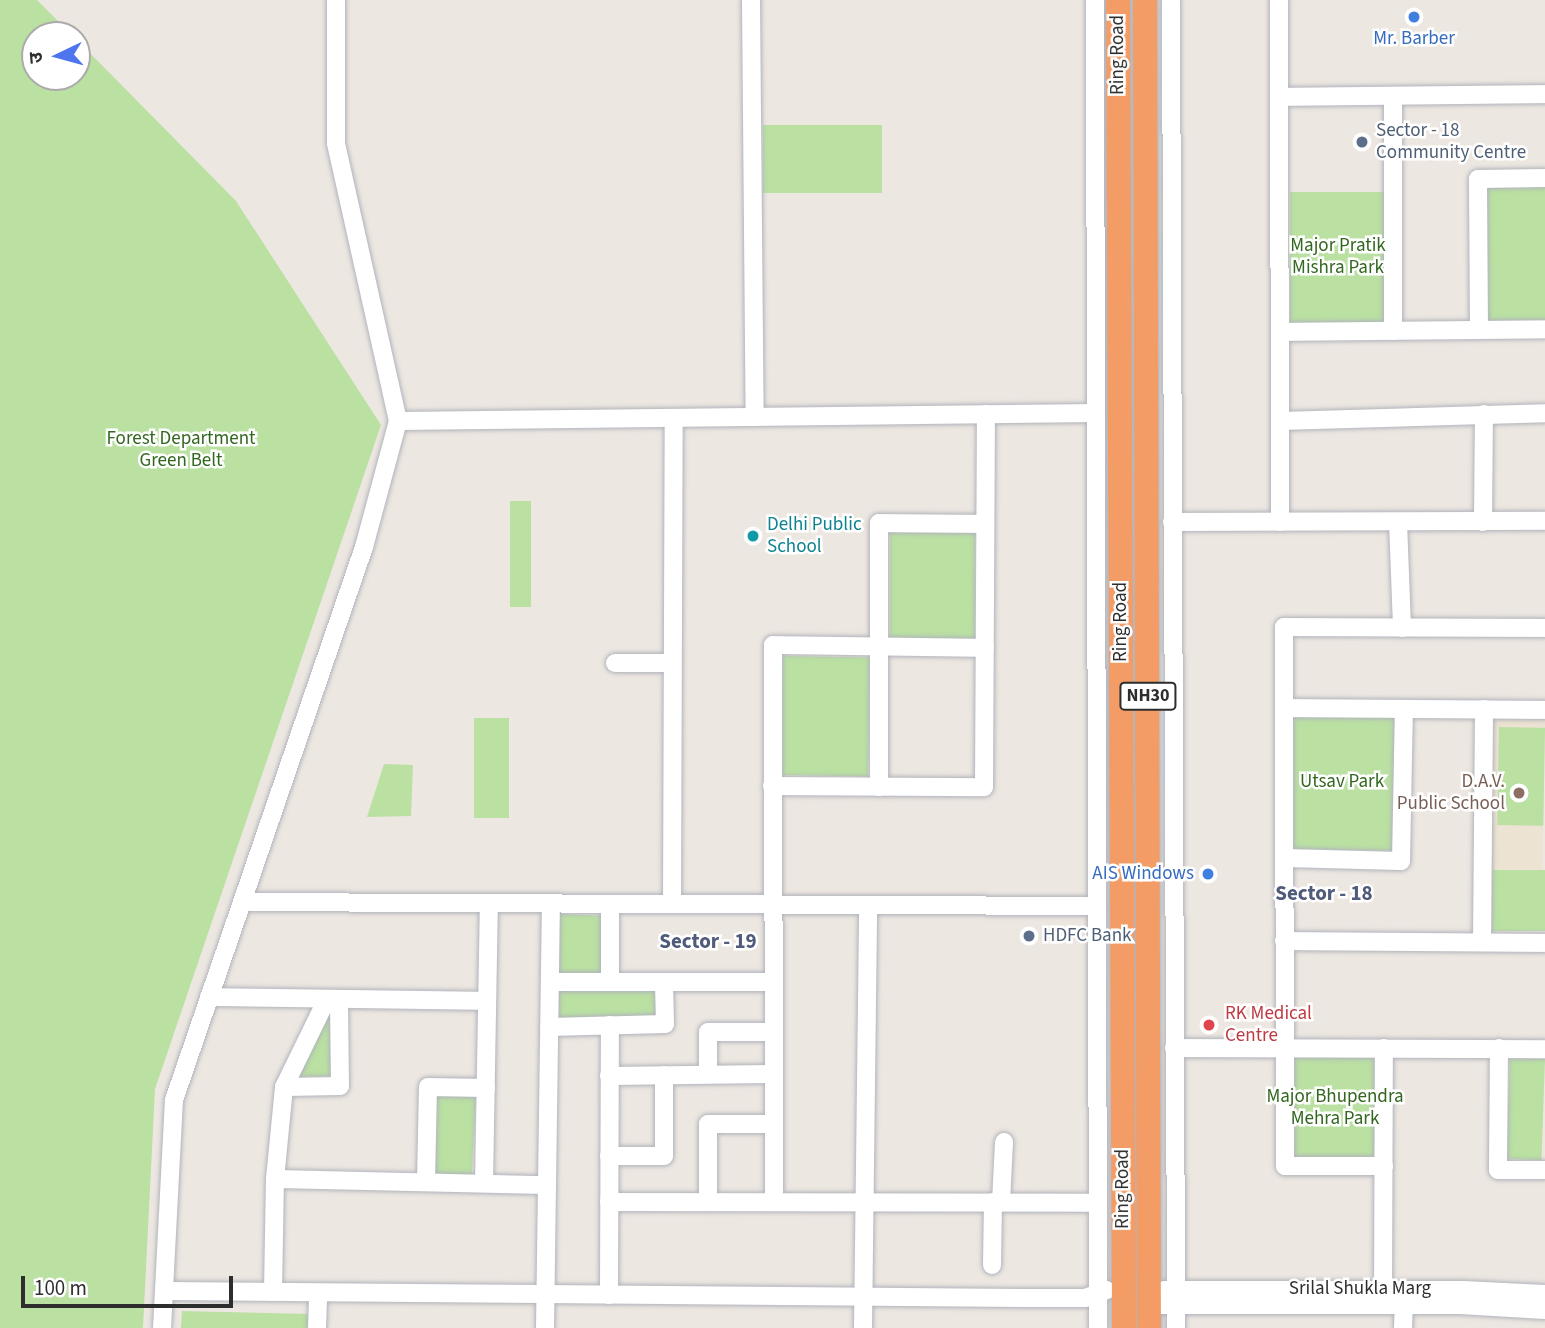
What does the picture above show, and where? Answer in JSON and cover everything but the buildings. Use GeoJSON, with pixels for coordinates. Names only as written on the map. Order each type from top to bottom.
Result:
{"type":"FeatureCollection","features":[{"type":"Feature","properties":{"kind":"highway","name":"Ring Road"},"geometry":{"type":"LineString","coordinates":[[1118,0],[1123,1307]]}},
{"type":"Feature","properties":{"kind":"highway","name":"Ring Road"},"geometry":{"type":"LineString","coordinates":[[1145,0],[1149,1307]]}},
{"type":"Feature","properties":{"kind":"street"},"geometry":{"type":"LineString","coordinates":[[162,1328],[174,1100],[364,547],[398,421],[336,143],[336,0]]}},
{"type":"Feature","properties":{"kind":"street"},"geometry":{"type":"LineString","coordinates":[[751,0],[755,417]]}},
{"type":"Feature","properties":{"kind":"street"},"geometry":{"type":"LineString","coordinates":[[1095,0],[1098,1203],[1094,1297],[1098,1328]]}},
{"type":"Feature","properties":{"kind":"street"},"geometry":{"type":"LineString","coordinates":[[1171,0],[1176,1328]]}},
{"type":"Feature","properties":{"kind":"street"},"geometry":{"type":"LineString","coordinates":[[1279,0],[1280,522]]}},
{"type":"Feature","properties":{"kind":"street"},"geometry":{"type":"LineString","coordinates":[[1279,97],[1545,94]]}},
{"type":"Feature","properties":{"kind":"street"},"geometry":{"type":"LineString","coordinates":[[1393,96],[1393,331]]}},
{"type":"Feature","properties":{"kind":"street"},"geometry":{"type":"LineString","coordinates":[[1479,330],[1478,179],[1545,178]]}},
{"type":"Feature","properties":{"kind":"street"},"geometry":{"type":"LineString","coordinates":[[1280,332],[1545,329]]}},
{"type":"Feature","properties":{"kind":"street"},"geometry":{"type":"LineString","coordinates":[[1280,421],[1545,412]]}},
{"type":"Feature","properties":{"kind":"street"},"geometry":{"type":"LineString","coordinates":[[398,421],[1096,413]]}},
{"type":"Feature","properties":{"kind":"street"},"geometry":{"type":"LineString","coordinates":[[772,786],[984,787],[986,414]]}},
{"type":"Feature","properties":{"kind":"street"},"geometry":{"type":"LineString","coordinates":[[1483,522],[1484,414]]}},
{"type":"Feature","properties":{"kind":"street"},"geometry":{"type":"LineString","coordinates":[[672,904],[674,418]]}},
{"type":"Feature","properties":{"kind":"street"},"geometry":{"type":"LineString","coordinates":[[1172,522],[1545,522]]}},
{"type":"Feature","properties":{"kind":"street"},"geometry":{"type":"LineString","coordinates":[[1398,522],[1402,628]]}},
{"type":"Feature","properties":{"kind":"street"},"geometry":{"type":"LineString","coordinates":[[879,786],[879,523],[985,524]]}},
{"type":"Feature","properties":{"kind":"street"},"geometry":{"type":"LineString","coordinates":[[1384,1166],[1285,1166],[1284,628],[1545,628]]}},
{"type":"Feature","properties":{"kind":"street"},"geometry":{"type":"LineString","coordinates":[[774,1202],[771,982],[773,645],[985,648]]}},
{"type":"Feature","properties":{"kind":"street"},"geometry":{"type":"LineString","coordinates":[[615,663],[672,663]]}},
{"type":"Feature","properties":{"kind":"street"},"geometry":{"type":"LineString","coordinates":[[1284,708],[1545,710]]}},
{"type":"Feature","properties":{"kind":"street"},"geometry":{"type":"LineString","coordinates":[[1284,858],[1401,861],[1404,709]]}},
{"type":"Feature","properties":{"kind":"street"},"geometry":{"type":"LineString","coordinates":[[1482,942],[1484,709]]}},
{"type":"Feature","properties":{"kind":"street"},"geometry":{"type":"LineString","coordinates":[[242,902],[1097,906]]}},
{"type":"Feature","properties":{"kind":"street"},"geometry":{"type":"LineString","coordinates":[[484,1183],[489,903]]}},
{"type":"Feature","properties":{"kind":"street"},"geometry":{"type":"LineString","coordinates":[[545,1328],[551,904]]}},
{"type":"Feature","properties":{"kind":"street"},"geometry":{"type":"LineString","coordinates":[[610,904],[610,982]]}},
{"type":"Feature","properties":{"kind":"street"},"geometry":{"type":"LineString","coordinates":[[863,1328],[868,905]]}},
{"type":"Feature","properties":{"kind":"street"},"geometry":{"type":"LineString","coordinates":[[1284,941],[1545,943]]}},
{"type":"Feature","properties":{"kind":"street"},"geometry":{"type":"LineString","coordinates":[[550,982],[771,982]]}},
{"type":"Feature","properties":{"kind":"street"},"geometry":{"type":"LineString","coordinates":[[549,1027],[665,1024],[664,982]]}},
{"type":"Feature","properties":{"kind":"street"},"geometry":{"type":"LineString","coordinates":[[209,997],[487,1001]]}},
{"type":"Feature","properties":{"kind":"street"},"geometry":{"type":"LineString","coordinates":[[284,1087],[340,1086],[333,999]]}},
{"type":"Feature","properties":{"kind":"street"},"geometry":{"type":"LineString","coordinates":[[273,1292],[275,1179],[284,1087],[333,999]]}},
{"type":"Feature","properties":{"kind":"street"},"geometry":{"type":"LineString","coordinates":[[609,1295],[610,1026]]}},
{"type":"Feature","properties":{"kind":"street"},"geometry":{"type":"LineString","coordinates":[[708,1074],[708,1032],[772,1032]]}},
{"type":"Feature","properties":{"kind":"street"},"geometry":{"type":"LineString","coordinates":[[1174,1048],[1545,1049]]}},
{"type":"Feature","properties":{"kind":"street"},"geometry":{"type":"LineString","coordinates":[[1383,1297],[1384,1048]]}},
{"type":"Feature","properties":{"kind":"street"},"geometry":{"type":"LineString","coordinates":[[1499,1048],[1498,1170],[1545,1170]]}},
{"type":"Feature","properties":{"kind":"street"},"geometry":{"type":"LineString","coordinates":[[610,1076],[772,1074]]}},
{"type":"Feature","properties":{"kind":"street"},"geometry":{"type":"LineString","coordinates":[[609,1156],[664,1156],[664,1075]]}},
{"type":"Feature","properties":{"kind":"street"},"geometry":{"type":"LineString","coordinates":[[425,1182],[428,1087],[486,1088]]}},
{"type":"Feature","properties":{"kind":"street"},"geometry":{"type":"LineString","coordinates":[[708,1202],[708,1124],[773,1124]]}},
{"type":"Feature","properties":{"kind":"street"},"geometry":{"type":"LineString","coordinates":[[992,1265],[1004,1142]]}},
{"type":"Feature","properties":{"kind":"street"},"geometry":{"type":"LineString","coordinates":[[275,1179],[547,1185]]}},
{"type":"Feature","properties":{"kind":"street"},"geometry":{"type":"LineString","coordinates":[[609,1202],[1098,1203]]}},
{"type":"Feature","properties":{"kind":"street"},"geometry":{"type":"LineString","coordinates":[[164,1291],[1094,1297],[1123,1307]]}},
{"type":"Feature","properties":{"kind":"street"},"geometry":{"type":"LineString","coordinates":[[317,1328],[318,1293]]}},
{"type":"Feature","properties":{"kind":"street","name":"Srilal Shukla Marg"},"geometry":{"type":"LineString","coordinates":[[1149,1307],[1176,1297],[1404,1297],[1525,1301],[1545,1294]]}},
{"type":"Feature","properties":{"kind":"street"},"geometry":{"type":"LineString","coordinates":[[1403,1328],[1404,1297]]}},
{"type":"Feature","properties":{"kind":"street"},"geometry":{"type":"LineString","coordinates":[[1524,1328],[1525,1301]]}},
{"type":"Feature","properties":{"kind":"street","name":"Srilal Shukla Marg"},"geometry":{"type":"LineString","coordinates":[[1525,1301],[1545,1310]]}},
{"type":"Feature","properties":{"kind":"shaded area","name":"D.A.V. Public School"},"geometry":{"type":"Polygon","coordinates":[[[1492,716],[1545,717],[1542,871],[1489,870],[1492,716]]]}},
{"type":"Feature","properties":{"kind":"green space","name":"Forest Department Green Belt"},"geometry":{"type":"Polygon","coordinates":[[[0,0],[37,0],[58,21],[21,21],[21,91],[91,91],[91,54],[236,201],[381,425],[155,1089],[143,1328],[0,1328],[0,0]]]}},
{"type":"Feature","properties":{"kind":"green space"},"geometry":{"type":"Polygon","coordinates":[[[763,125],[882,125],[882,193],[763,193],[763,125]]]}},
{"type":"Feature","properties":{"kind":"green space"},"geometry":{"type":"Polygon","coordinates":[[[1486,187],[1545,187],[1545,323],[1486,323],[1486,187]]]}},
{"type":"Feature","properties":{"kind":"green space","name":"Major Pratik Mishra Park"},"geometry":{"type":"Polygon","coordinates":[[[1290,192],[1385,192],[1385,323],[1290,323],[1290,192]]]}},
{"type":"Feature","properties":{"kind":"green space"},"geometry":{"type":"Polygon","coordinates":[[[510,501],[531,501],[531,607],[510,607],[510,501]]]}},
{"type":"Feature","properties":{"kind":"green space"},"geometry":{"type":"Polygon","coordinates":[[[890,533],[975,533],[975,639],[890,639],[890,533]]]}},
{"type":"Feature","properties":{"kind":"green space"},"geometry":{"type":"Polygon","coordinates":[[[783,656],[870,658],[868,777],[781,775],[783,656]]]}},
{"type":"Feature","properties":{"kind":"green space","name":"Utsav Park"},"geometry":{"type":"Polygon","coordinates":[[[1290,715],[1395,717],[1393,851],[1288,849],[1290,715]]]}},
{"type":"Feature","properties":{"kind":"green space"},"geometry":{"type":"Polygon","coordinates":[[[474,718],[509,718],[509,818],[474,818],[474,718]]]}},
{"type":"Feature","properties":{"kind":"green space"},"geometry":{"type":"Polygon","coordinates":[[[1499,727],[1545,728],[1543,826],[1497,825],[1499,727]]]}},
{"type":"Feature","properties":{"kind":"green space"},"geometry":{"type":"Polygon","coordinates":[[[384,764],[413,765],[411,816],[367,817],[384,764]]]}},
{"type":"Feature","properties":{"kind":"green space"},"geometry":{"type":"Polygon","coordinates":[[[1492,870],[1545,870],[1545,931],[1492,931],[1492,870]]]}},
{"type":"Feature","properties":{"kind":"green space"},"geometry":{"type":"Polygon","coordinates":[[[558,914],[605,916],[606,985],[658,986],[659,1019],[557,1018],[558,914]]]}},
{"type":"Feature","properties":{"kind":"green space"},"geometry":{"type":"Polygon","coordinates":[[[331,1013],[333,1076],[295,1077],[331,1013]]]}},
{"type":"Feature","properties":{"kind":"green space","name":"Major Bhupendra Mehra Park"},"geometry":{"type":"Polygon","coordinates":[[[1292,1056],[1379,1058],[1377,1161],[1290,1159],[1292,1056]]]}},
{"type":"Feature","properties":{"kind":"green space"},"geometry":{"type":"Polygon","coordinates":[[[1510,1058],[1545,1059],[1541,1160],[1506,1159],[1510,1058]]]}},
{"type":"Feature","properties":{"kind":"green space"},"geometry":{"type":"Polygon","coordinates":[[[434,1094],[476,1096],[472,1175],[430,1173],[434,1094]]]}},
{"type":"Feature","properties":{"kind":"green space"},"geometry":{"type":"Polygon","coordinates":[[[182,1311],[310,1314],[310,1328],[181,1328],[182,1311]]]}},
{"type":"Feature","properties":{"kind":"place","name":"Mr. Barber"},"geometry":{"type":"Point","coordinates":[1414,17]}},
{"type":"Feature","properties":{"kind":"place","name":"Sector - 18 Community Centre"},"geometry":{"type":"Point","coordinates":[1362,142]}},
{"type":"Feature","properties":{"kind":"place","name":"Delhi Public School"},"geometry":{"type":"Point","coordinates":[753,536]}},
{"type":"Feature","properties":{"kind":"place","name":"D.A.V. Public School"},"geometry":{"type":"Point","coordinates":[1519,793]}},
{"type":"Feature","properties":{"kind":"place","name":"AIS Windows"},"geometry":{"type":"Point","coordinates":[1208,874]}},
{"type":"Feature","properties":{"kind":"place","name":"HDFC Bank"},"geometry":{"type":"Point","coordinates":[1029,936]}},
{"type":"Feature","properties":{"kind":"place","name":"RK Medical Centre"},"geometry":{"type":"Point","coordinates":[1209,1025]}},
{"type":"Feature","properties":{"kind":"district","name":"Sector - 18"},"geometry":{"type":"Point","coordinates":[1324,893]}},
{"type":"Feature","properties":{"kind":"district","name":"Sector - 19"},"geometry":{"type":"Point","coordinates":[708,941]}}]}
